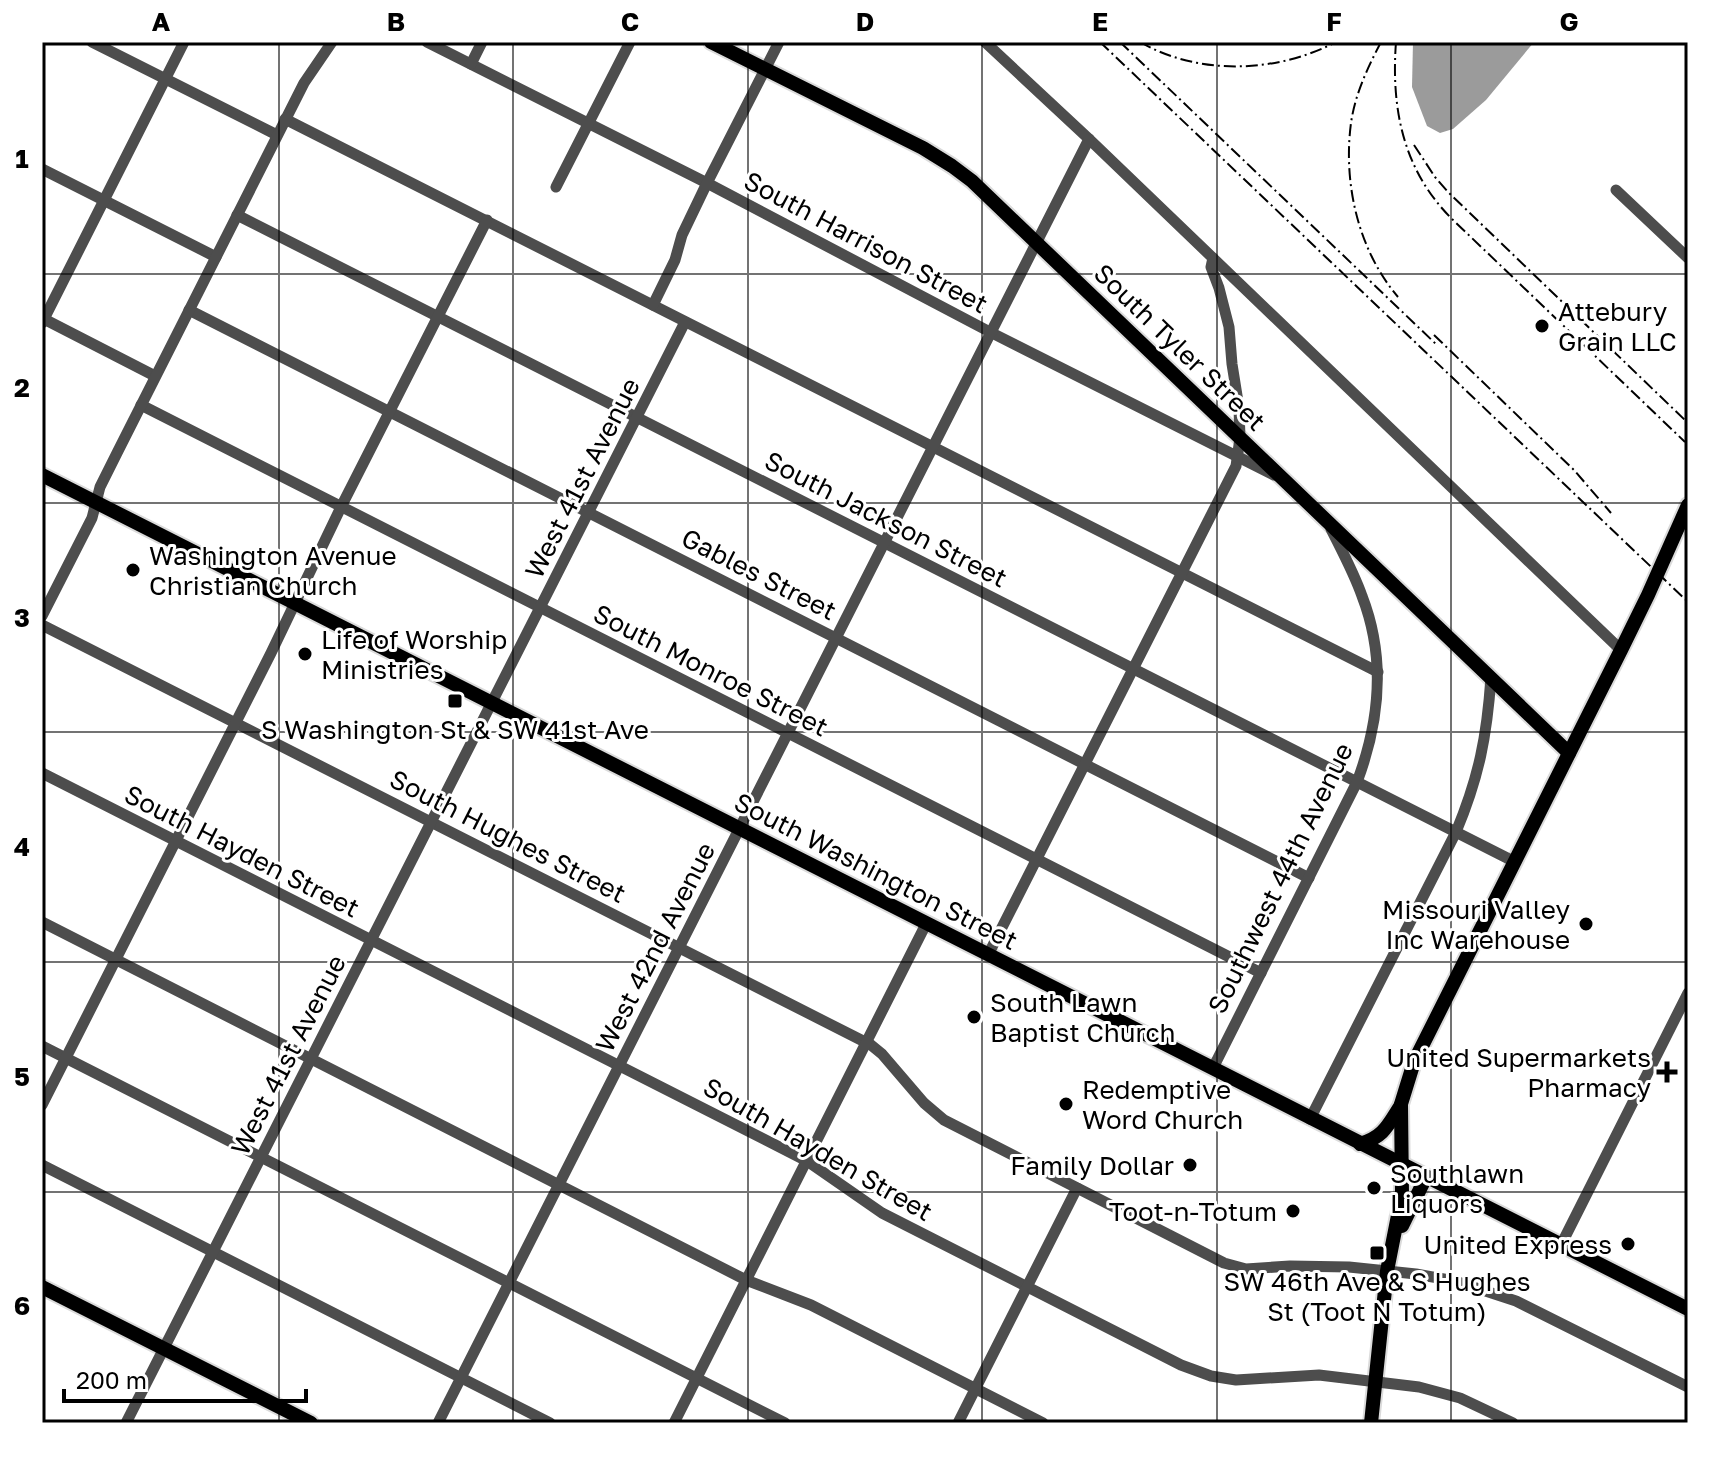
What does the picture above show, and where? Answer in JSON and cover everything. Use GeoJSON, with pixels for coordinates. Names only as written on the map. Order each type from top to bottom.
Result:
{"type":"FeatureCollection","features":[{"type":"Feature","properties":{"kind":"main road","name":"South Tyler Street"},"geometry":{"type":"LineString","coordinates":[[711,42],[923,148],[972,181],[1569,753]]}},
{"type":"Feature","properties":{"kind":"main road","name":"South Washington Street"},"geometry":{"type":"LineString","coordinates":[[42,475],[1688,1309]]}},
{"type":"Feature","properties":{"kind":"main road"},"geometry":{"type":"LineString","coordinates":[[1360,1144],[1373,1140],[1384,1131],[1401,1104],[1414,1062],[1621,650],[1688,505]]}},
{"type":"Feature","properties":{"kind":"main road"},"geometry":{"type":"LineString","coordinates":[[1371,1423],[1388,1265],[1402,1195],[1401,1104]]}},
{"type":"Feature","properties":{"kind":"main road"},"geometry":{"type":"LineString","coordinates":[[1388,1265],[1400,1229],[1426,1177]]}},
{"type":"Feature","properties":{"kind":"main road"},"geometry":{"type":"LineString","coordinates":[[42,1287],[311,1423]]}},
{"type":"Feature","properties":{"kind":"street"},"geometry":{"type":"LineString","coordinates":[[92,42],[277,135]]}},
{"type":"Feature","properties":{"kind":"street"},"geometry":{"type":"LineString","coordinates":[[155,376],[43,320],[184,42]]}},
{"type":"Feature","properties":{"kind":"street"},"geometry":{"type":"LineString","coordinates":[[42,616],[92,518],[100,487],[155,376],[285,119],[307,78],[332,42]]}},
{"type":"Feature","properties":{"kind":"street","name":"South Harrison Street"},"geometry":{"type":"LineString","coordinates":[[427,42],[1284,480]]}},
{"type":"Feature","properties":{"kind":"street"},"geometry":{"type":"LineString","coordinates":[[471,64],[482,42]]}},
{"type":"Feature","properties":{"kind":"street"},"geometry":{"type":"LineString","coordinates":[[556,187],[630,42]]}},
{"type":"Feature","properties":{"kind":"street"},"geometry":{"type":"LineString","coordinates":[[653,305],[675,260],[682,235],[779,42]]}},
{"type":"Feature","properties":{"kind":"street"},"geometry":{"type":"LineString","coordinates":[[985,42],[1621,650]]}},
{"type":"Feature","properties":{"kind":"street"},"geometry":{"type":"LineString","coordinates":[[285,119],[1378,672]]}},
{"type":"Feature","properties":{"kind":"street","name":"West 42nd Avenue"},"geometry":{"type":"LineString","coordinates":[[438,1423],[1089,139]]}},
{"type":"Feature","properties":{"kind":"street"},"geometry":{"type":"LineString","coordinates":[[42,169],[216,257]]}},
{"type":"Feature","properties":{"kind":"street"},"geometry":{"type":"LineString","coordinates":[[1616,190],[1688,258]]}},
{"type":"Feature","properties":{"kind":"street","name":"South Jackson Street"},"geometry":{"type":"LineString","coordinates":[[237,215],[1515,862]]}},
{"type":"Feature","properties":{"kind":"street"},"geometry":{"type":"LineString","coordinates":[[42,1105],[487,220]]}},
{"type":"Feature","properties":{"kind":"street"},"geometry":{"type":"LineString","coordinates":[[988,955],[1236,466],[1240,438],[1239,408],[1229,327],[1211,267],[1213,258]]}},
{"type":"Feature","properties":{"kind":"street","name":"Gables Street"},"geometry":{"type":"LineString","coordinates":[[189,310],[1309,878]]}},
{"type":"Feature","properties":{"kind":"street","name":"West 41st Avenue"},"geometry":{"type":"LineString","coordinates":[[126,1423],[685,322]]}},
{"type":"Feature","properties":{"kind":"street","name":"South Monroe Street"},"geometry":{"type":"LineString","coordinates":[[141,405],[1261,973]]}},
{"type":"Feature","properties":{"kind":"street","name":"Southwest 44th Avenue"},"geometry":{"type":"LineString","coordinates":[[1213,1068],[1357,782],[1374,726],[1378,672],[1375,639],[1365,605],[1327,521]]}},
{"type":"Feature","properties":{"kind":"street","name":"South Hughes Street"},"geometry":{"type":"LineString","coordinates":[[42,625],[867,1043],[882,1054],[924,1103],[944,1120],[1212,1258],[1236,1267],[1259,1269],[1388,1265],[1455,1281],[1516,1301],[1688,1387]]}},
{"type":"Feature","properties":{"kind":"street"},"geometry":{"type":"LineString","coordinates":[[1310,1119],[1456,832],[1481,759],[1491,677]]}},
{"type":"Feature","properties":{"kind":"street","name":"South Hayden Street"},"geometry":{"type":"LineString","coordinates":[[42,773],[807,1161],[882,1213],[1181,1365],[1211,1376],[1236,1380],[1319,1375],[1419,1387],[1449,1394],[1513,1423]]}},
{"type":"Feature","properties":{"kind":"street"},"geometry":{"type":"LineString","coordinates":[[42,922],[746,1280],[811,1305],[1043,1423]]}},
{"type":"Feature","properties":{"kind":"street"},"geometry":{"type":"LineString","coordinates":[[674,1423],[926,924]]}},
{"type":"Feature","properties":{"kind":"street"},"geometry":{"type":"LineString","coordinates":[[1561,1245],[1688,993]]}},
{"type":"Feature","properties":{"kind":"street"},"geometry":{"type":"LineString","coordinates":[[42,1046],[785,1423]]}},
{"type":"Feature","properties":{"kind":"street"},"geometry":{"type":"LineString","coordinates":[[42,1165],[550,1423]]}},
{"type":"Feature","properties":{"kind":"street"},"geometry":{"type":"LineString","coordinates":[[958,1423],[1077,1188]]}},
{"type":"Feature","properties":{"kind":"shaded area"},"geometry":{"type":"Polygon","coordinates":[[[1413,42],[1534,42],[1486,100],[1453,129],[1440,133],[1427,126],[1412,87],[1413,42]]]}},
{"type":"Feature","properties":{"kind":"railway"},"geometry":{"type":"LineString","coordinates":[[1100,42],[1688,602]]}},
{"type":"Feature","properties":{"kind":"railway"},"geometry":{"type":"LineString","coordinates":[[1120,42],[1438,346]]}},
{"type":"Feature","properties":{"kind":"railway"},"geometry":{"type":"LineString","coordinates":[[1140,42],[1187,61],[1238,66],[1289,60],[1336,42]]}},
{"type":"Feature","properties":{"kind":"railway"},"geometry":{"type":"LineString","coordinates":[[1381,42],[1356,102],[1351,123],[1349,169],[1356,215],[1363,237],[1384,278],[1398,297]]}},
{"type":"Feature","properties":{"kind":"railway"},"geometry":{"type":"LineString","coordinates":[[1396,42],[1396,91],[1404,137],[1411,159],[1435,200],[1685,442]]}},
{"type":"Feature","properties":{"kind":"railway"},"geometry":{"type":"LineString","coordinates":[[1414,145],[1448,192],[1688,423]]}},
{"type":"Feature","properties":{"kind":"railway"},"geometry":{"type":"LineString","coordinates":[[1434,335],[1574,470],[1611,513]]}},
{"type":"Feature","properties":{"kind":"place","name":"Attebury Grain LLC"},"geometry":{"type":"Point","coordinates":[1542,326]}},
{"type":"Feature","properties":{"kind":"place","name":"Washington Avenue Christian Church"},"geometry":{"type":"Point","coordinates":[133,570]}},
{"type":"Feature","properties":{"kind":"place","name":"Life of Worship Ministries"},"geometry":{"type":"Point","coordinates":[305,654]}},
{"type":"Feature","properties":{"kind":"place","name":"S Washington St & SW 41st Ave"},"geometry":{"type":"Point","coordinates":[455,701]}},
{"type":"Feature","properties":{"kind":"place","name":"Missouri Valley Inc Warehouse"},"geometry":{"type":"Point","coordinates":[1586,924]}},
{"type":"Feature","properties":{"kind":"place","name":"South Lawn Baptist Church"},"geometry":{"type":"Point","coordinates":[974,1017]}},
{"type":"Feature","properties":{"kind":"place","name":"United Supermarkets Pharmacy"},"geometry":{"type":"Point","coordinates":[1667,1072]}},
{"type":"Feature","properties":{"kind":"place","name":"Redemptive Word Church"},"geometry":{"type":"Point","coordinates":[1066,1104]}},
{"type":"Feature","properties":{"kind":"place","name":"Family Dollar"},"geometry":{"type":"Point","coordinates":[1190,1165]}},
{"type":"Feature","properties":{"kind":"place","name":"Southlawn Liquors"},"geometry":{"type":"Point","coordinates":[1374,1188]}},
{"type":"Feature","properties":{"kind":"place","name":"Toot-n-Totum"},"geometry":{"type":"Point","coordinates":[1293,1211]}},
{"type":"Feature","properties":{"kind":"place","name":"United Express"},"geometry":{"type":"Point","coordinates":[1628,1244]}},
{"type":"Feature","properties":{"kind":"place","name":"SW 46th Ave & S Hughes St (Toot N Totum)"},"geometry":{"type":"Point","coordinates":[1377,1253]}}]}
